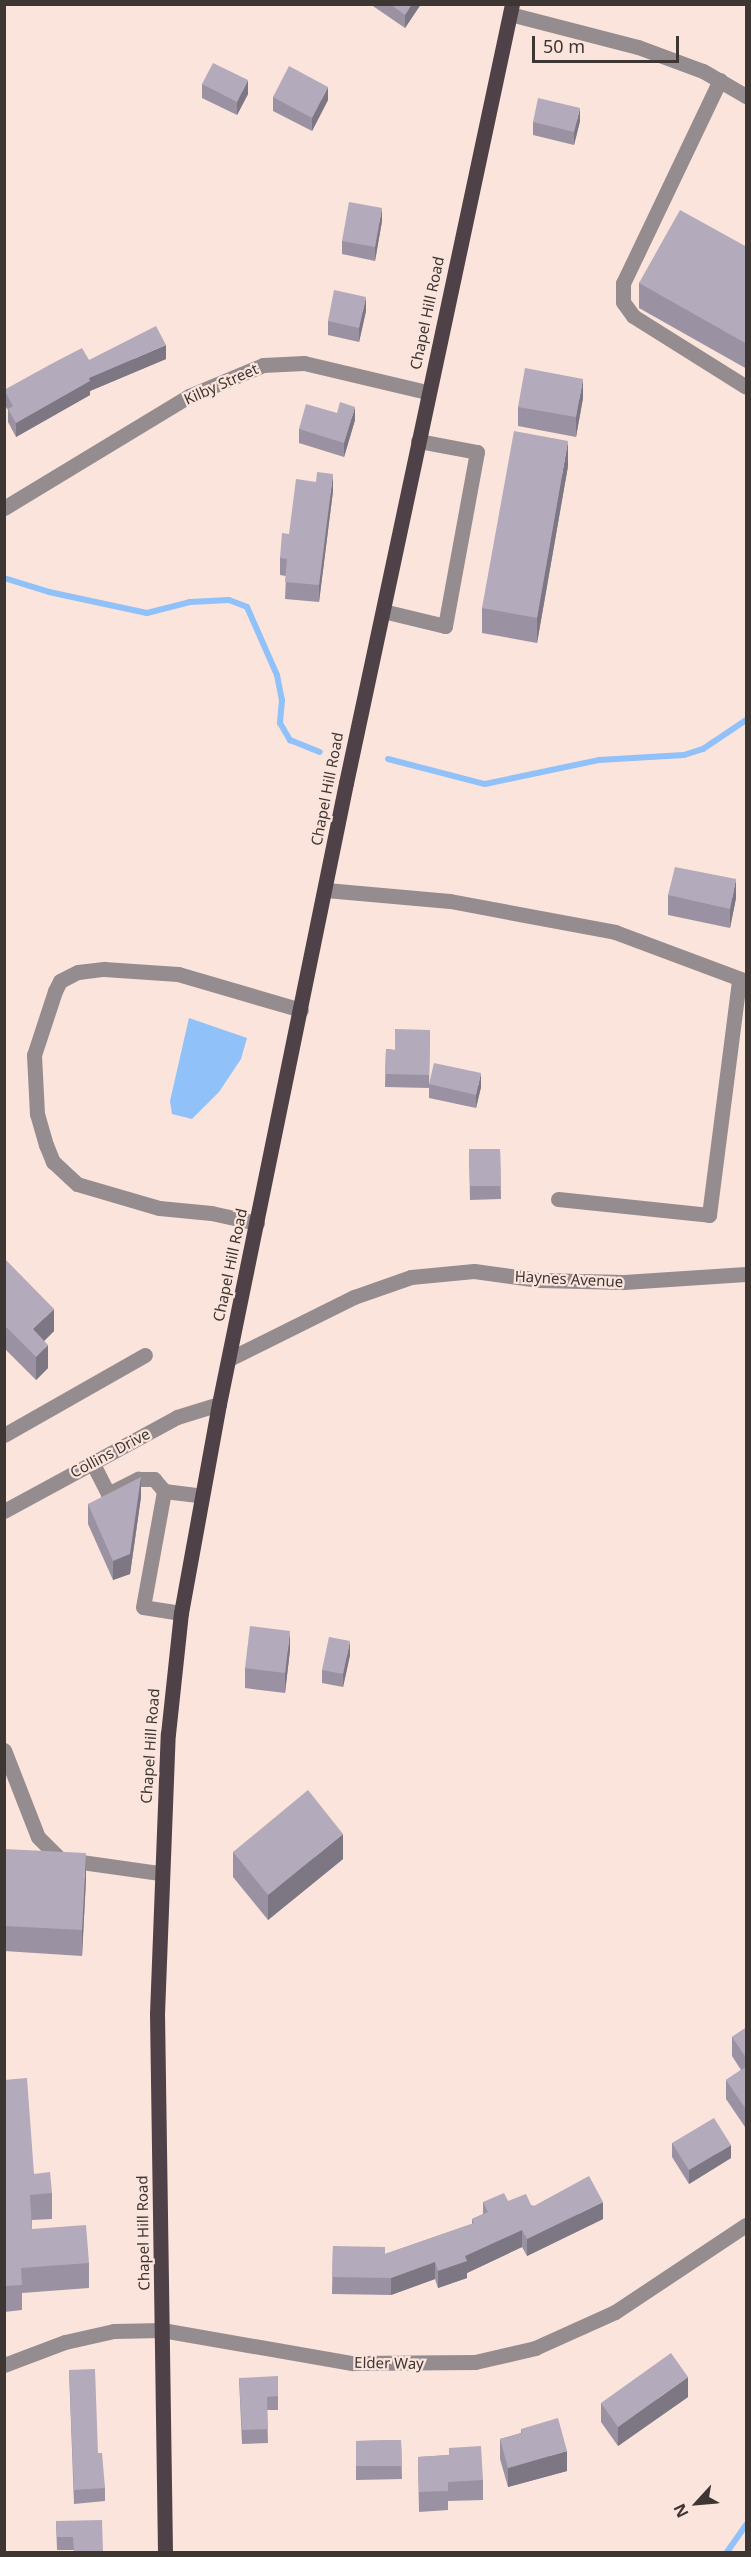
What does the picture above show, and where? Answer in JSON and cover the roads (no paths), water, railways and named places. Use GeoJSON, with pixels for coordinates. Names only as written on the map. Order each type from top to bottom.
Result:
{"type":"FeatureCollection","features":[{"type":"Feature","properties":{"kind":"main road","name":"Chapel Hill Road"},"geometry":{"type":"LineString","coordinates":[[165,2553],[157,2035],[160,1873],[168,1734],[181,1613],[219,1404],[428,392],[511,9]]}},
{"type":"Feature","properties":{"kind":"street"},"geometry":{"type":"LineString","coordinates":[[511,9],[638,47],[720,80],[747,96]]}},
{"type":"Feature","properties":{"kind":"street"},"geometry":{"type":"LineString","coordinates":[[720,80],[623,283],[623,302],[633,316],[747,387]]}},
{"type":"Feature","properties":{"kind":"street","name":"Kilby Street"},"geometry":{"type":"LineString","coordinates":[[6,505],[189,396],[262,365],[304,363],[428,392]]}},
{"type":"Feature","properties":{"kind":"street"},"geometry":{"type":"LineString","coordinates":[[383,610],[445,626],[477,452],[418,441]]}},
{"type":"Feature","properties":{"kind":"street"},"geometry":{"type":"LineString","coordinates":[[326,890],[450,901],[615,932],[743,980],[709,1215],[558,1199]]}},
{"type":"Feature","properties":{"kind":"street"},"geometry":{"type":"LineString","coordinates":[[257,1223],[211,1213],[159,1208],[77,1185],[53,1162],[46,1145],[37,1114],[34,1055],[60,981],[78,972],[104,969],[178,974],[301,1010]]}},
{"type":"Feature","properties":{"kind":"street","name":"Haynes Avenue"},"geometry":{"type":"LineString","coordinates":[[229,1359],[354,1297],[411,1277],[474,1271],[539,1280],[624,1282],[747,1274]]}},
{"type":"Feature","properties":{"kind":"street"},"geometry":{"type":"LineString","coordinates":[[4,1435],[145,1355]]}},
{"type":"Feature","properties":{"kind":"street","name":"Collins Drive"},"geometry":{"type":"LineString","coordinates":[[4,1511],[177,1417],[219,1404]]}},
{"type":"Feature","properties":{"kind":"street"},"geometry":{"type":"LineString","coordinates":[[92,1462],[108,1494],[138,1479],[154,1479],[164,1491],[202,1496]]}},
{"type":"Feature","properties":{"kind":"street"},"geometry":{"type":"LineString","coordinates":[[164,1491],[143,1607],[181,1613]]}},
{"type":"Feature","properties":{"kind":"street"},"geometry":{"type":"LineString","coordinates":[[4,1750],[38,1837],[60,1859],[160,1873]]}},
{"type":"Feature","properties":{"kind":"street","name":"Elder Way"},"geometry":{"type":"LineString","coordinates":[[4,2365],[65,2342],[114,2331],[162,2330],[352,2363],[474,2362],[535,2348],[615,2312],[747,2225]]}},
{"type":"Feature","properties":{"kind":"water"},"geometry":{"type":"Polygon","coordinates":[[[189,1018],[247,1038],[241,1059],[219,1092],[192,1119],[172,1114],[170,1101],[189,1018]]]}},
{"type":"Feature","properties":{"kind":"waterway"},"geometry":{"type":"LineString","coordinates":[[4,578],[49,592],[147,613],[190,602],[229,600],[247,607],[277,675],[282,700],[280,723],[290,740],[320,752]]}},
{"type":"Feature","properties":{"kind":"waterway"},"geometry":{"type":"LineString","coordinates":[[388,759],[485,784],[599,760],[684,755],[703,749],[746,720]]}},
{"type":"Feature","properties":{"kind":"waterway"},"geometry":{"type":"LineString","coordinates":[[727,2552],[746,2525]]}}]}
